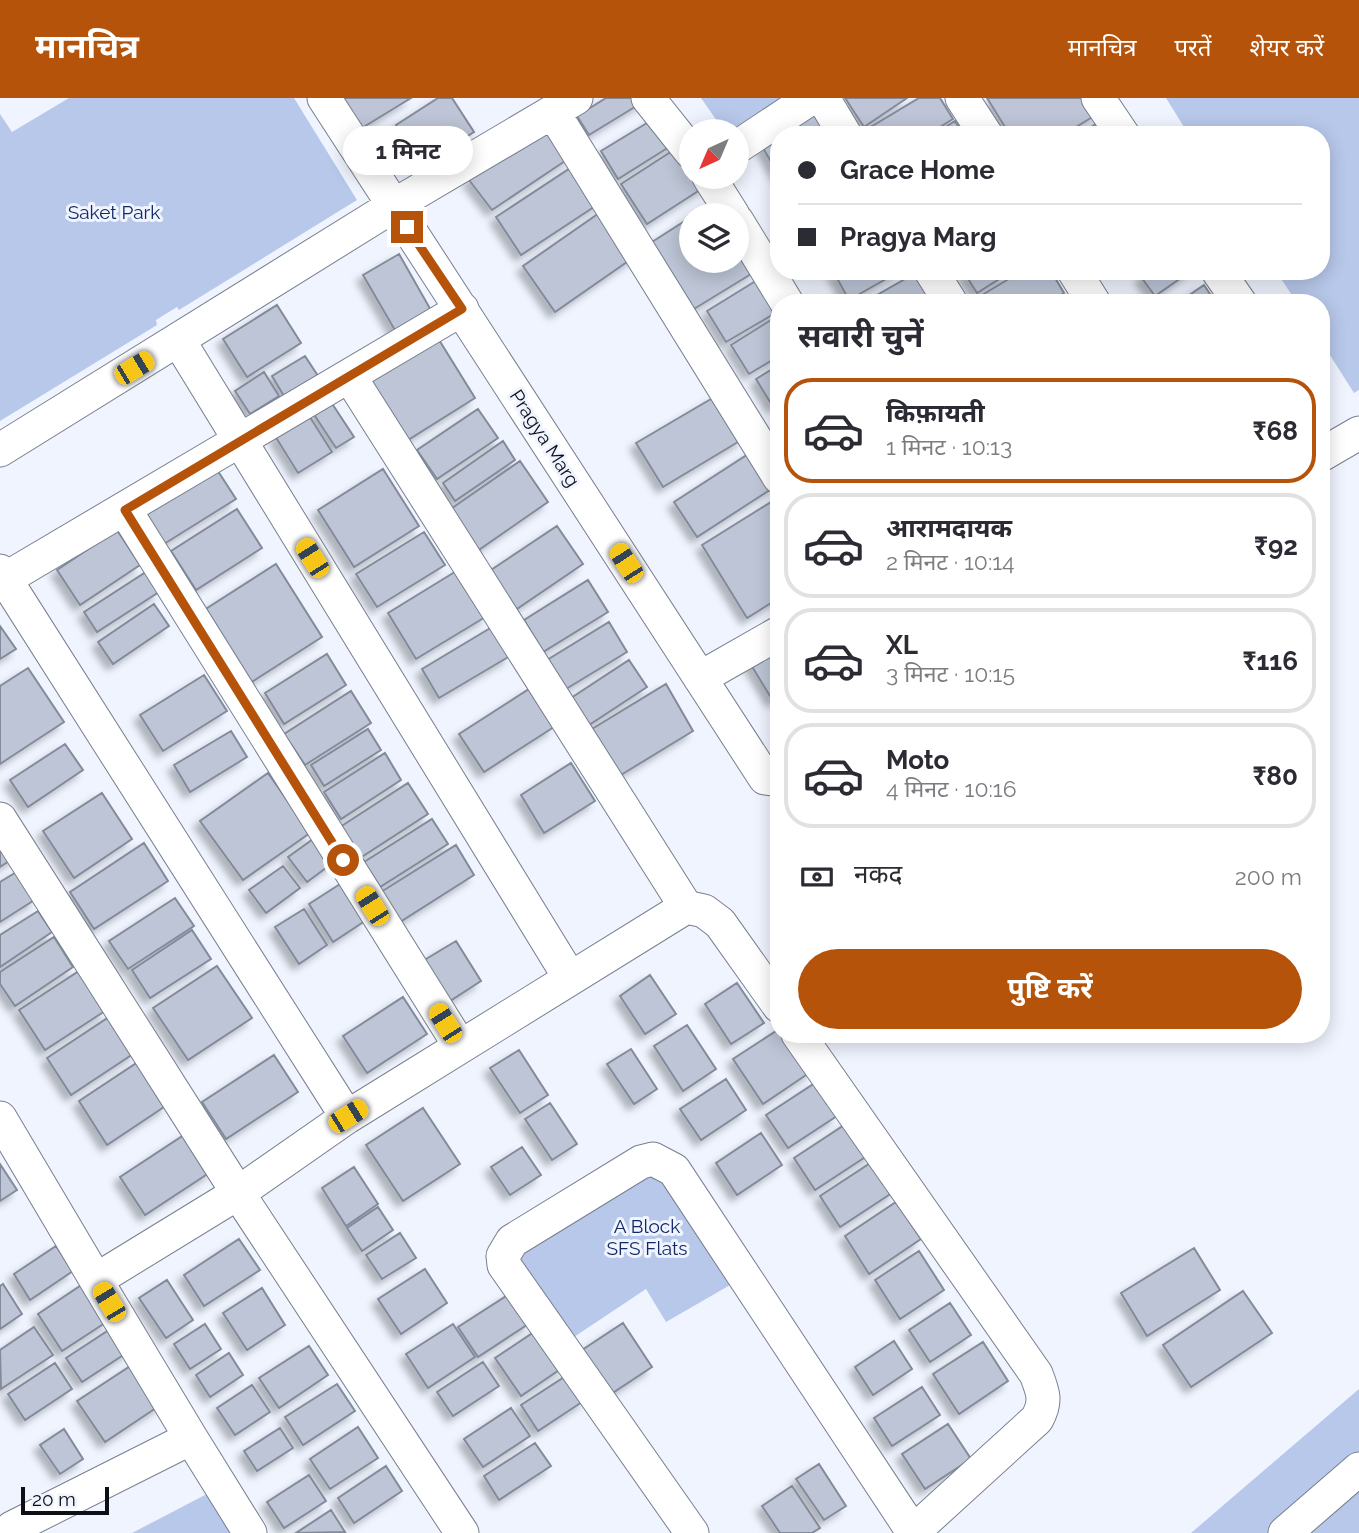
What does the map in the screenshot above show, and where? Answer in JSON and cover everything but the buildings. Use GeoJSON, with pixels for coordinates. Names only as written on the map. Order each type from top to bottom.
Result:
{"type":"FeatureCollection","features":[{"type":"Feature","properties":{"kind":"street","name":"Pragya Marg"},"geometry":{"type":"LineString","coordinates":[[324,98],[700,678],[770,776]]}},
{"type":"Feature","properties":{"kind":"street"},"geometry":{"type":"LineString","coordinates":[[648,98],[679,137]]}},
{"type":"Feature","properties":{"kind":"street"},"geometry":{"type":"LineString","coordinates":[[749,139],[811,98]]}},
{"type":"Feature","properties":{"kind":"street"},"geometry":{"type":"LineString","coordinates":[[823,98],[840,126]]}},
{"type":"Feature","properties":{"kind":"street"},"geometry":{"type":"LineString","coordinates":[[962,98],[980,126]]}},
{"type":"Feature","properties":{"kind":"street"},"geometry":{"type":"LineString","coordinates":[[1098,98],[1117,126]]}},
{"type":"Feature","properties":{"kind":"street"},"geometry":{"type":"LineString","coordinates":[[0,450],[393,206],[565,105],[770,461]]}},
{"type":"Feature","properties":{"kind":"street"},"geometry":{"type":"LineString","coordinates":[[749,241],[770,275]]}},
{"type":"Feature","properties":{"kind":"street"},"geometry":{"type":"LineString","coordinates":[[348,1116],[2,577],[125,510],[462,309]]}},
{"type":"Feature","properties":{"kind":"street"},"geometry":{"type":"LineString","coordinates":[[179,341],[570,978]]}},
{"type":"Feature","properties":{"kind":"street"},"geometry":{"type":"LineString","coordinates":[[350,377],[686,907]]}},
{"type":"Feature","properties":{"kind":"street"},"geometry":{"type":"LineString","coordinates":[[1330,450],[1359,433]]}},
{"type":"Feature","properties":{"kind":"street"},"geometry":{"type":"LineString","coordinates":[[125,510],[460,1046]]}},
{"type":"Feature","properties":{"kind":"street"},"geometry":{"type":"LineString","coordinates":[[700,678],[770,638]]}},
{"type":"Feature","properties":{"kind":"street"},"geometry":{"type":"LineString","coordinates":[[0,819],[238,1193],[462,1533]]}},
{"type":"Feature","properties":{"kind":"street"},"geometry":{"type":"LineString","coordinates":[[96,1280],[238,1193],[348,1116],[686,907],[704,911],[720,923],[770,993]]}},
{"type":"Feature","properties":{"kind":"street"},"geometry":{"type":"LineString","coordinates":[[692,1533],[504,1265],[503,1256],[512,1241],[641,1162],[653,1159],[674,1170],[912,1533],[1037,1419],[1043,1408],[1045,1395],[1035,1374],[804,1043]]}},
{"type":"Feature","properties":{"kind":"street"},"geometry":{"type":"LineString","coordinates":[[0,1118],[250,1533]]}},
{"type":"Feature","properties":{"kind":"street"},"geometry":{"type":"LineString","coordinates":[[9,1523],[191,1438]]}},
{"type":"Feature","properties":{"kind":"street"},"geometry":{"type":"LineString","coordinates":[[1285,1533],[1359,1469]]}},
{"type":"Feature","properties":{"kind":"green space","name":"Saket Park"},"geometry":{"type":"Polygon","coordinates":[[[69,98],[294,98],[357,200],[179,310],[177,307],[156,320],[157,325],[0,421],[0,114],[12,132],[69,98]]]}},
{"type":"Feature","properties":{"kind":"green space"},"geometry":{"type":"Polygon","coordinates":[[[701,98],[782,98],[748,119],[716,119],[701,98]]]}},
{"type":"Feature","properties":{"kind":"green space"},"geometry":{"type":"Polygon","coordinates":[[[1166,98],[1359,98],[1359,390],[1354,393],[1330,355],[1330,294],[1291,294],[1282,280],[1330,280],[1330,126],[1183,126],[1166,98]]]}},
{"type":"Feature","properties":{"kind":"green space","name":"A Block SFS Flats"},"geometry":{"type":"Polygon","coordinates":[[[663,1166],[737,1281],[666,1322],[646,1289],[571,1339],[518,1256],[663,1166]]]}},
{"type":"Feature","properties":{"kind":"green space"},"geometry":{"type":"Polygon","coordinates":[[[1359,1389],[1359,1533],[1191,1533],[1359,1389]]]}},
{"type":"Feature","properties":{"kind":"green space"},"geometry":{"type":"Polygon","coordinates":[[[228,1483],[253,1533],[132,1533],[228,1483]]]}},
{"type":"Feature","properties":{"kind":"route"},"geometry":{"type":"LineString","coordinates":[[343,860],[125,510],[462,309],[407,227]]}}]}
